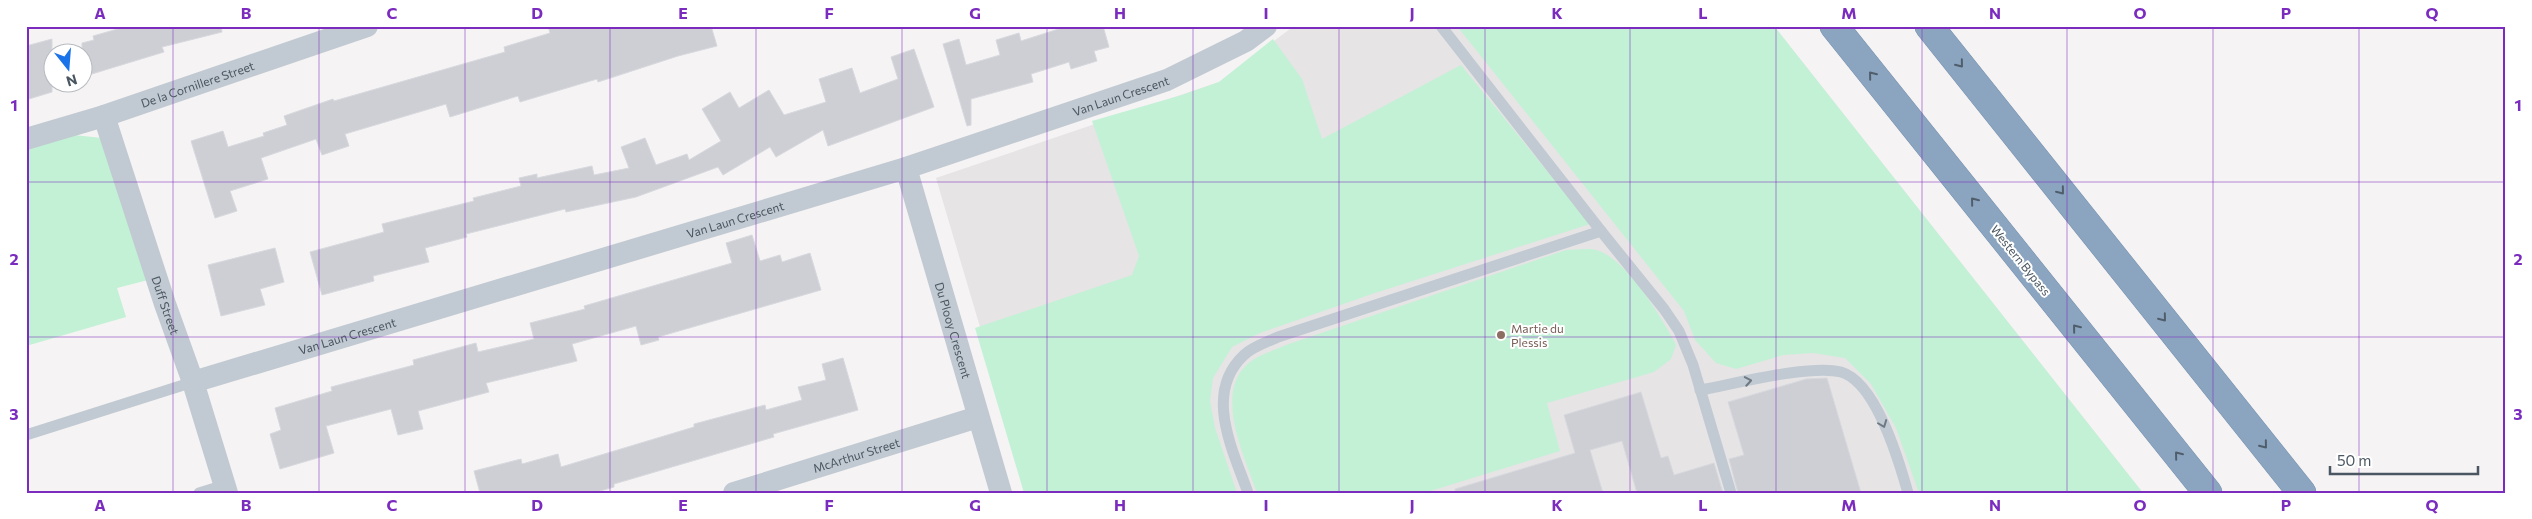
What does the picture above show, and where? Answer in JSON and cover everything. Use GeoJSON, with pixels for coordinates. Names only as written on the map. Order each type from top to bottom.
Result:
{"type":"FeatureCollection","features":[{"type":"Feature","properties":{"kind":"highway","name":"Western Bypass"},"geometry":{"type":"LineString","coordinates":[[1834,26],[2208,493]]}},
{"type":"Feature","properties":{"kind":"highway"},"geometry":{"type":"LineString","coordinates":[[1929,26],[2302,493]]}},
{"type":"Feature","properties":{"kind":"street","name":"De la Cornillere Street"},"geometry":{"type":"LineString","coordinates":[[26,139],[104,116],[367,26]]}},
{"type":"Feature","properties":{"kind":"street","name":"Van Laun Crescent"},"geometry":{"type":"LineString","coordinates":[[193,382],[906,168],[1167,80],[1246,41],[1266,26]]}},
{"type":"Feature","properties":{"kind":"street","name":"Duff Street"},"geometry":{"type":"LineString","coordinates":[[104,116],[165,304],[193,382],[226,489]]}},
{"type":"Feature","properties":{"kind":"street","name":"Du Plooy Crescent"},"geometry":{"type":"LineString","coordinates":[[906,168],[1000,493]]}},
{"type":"Feature","properties":{"kind":"street","name":"McArthur Street"},"geometry":{"type":"LineString","coordinates":[[734,493],[978,417]]}},
{"type":"Feature","properties":{"kind":"lane"},"geometry":{"type":"LineString","coordinates":[[1441,26],[1600,232],[1664,309],[1679,331],[1700,390],[1731,493]]}},
{"type":"Feature","properties":{"kind":"lane"},"geometry":{"type":"LineString","coordinates":[[1248,493],[1225,424],[1223,394],[1229,373],[1244,354],[1278,337],[1600,232]]}},
{"type":"Feature","properties":{"kind":"lane"},"geometry":{"type":"LineString","coordinates":[[1700,390],[1804,371],[1842,372],[1855,381],[1882,418],[1908,493]]}},
{"type":"Feature","properties":{"kind":"lane"},"geometry":{"type":"LineString","coordinates":[[26,435],[193,382]]}},
{"type":"Feature","properties":{"kind":"lane"},"geometry":{"type":"LineString","coordinates":[[199,493],[226,489]]}},
{"type":"Feature","properties":{"kind":"shaded area","name":"Martie du Plessis"},"geometry":{"type":"Polygon","coordinates":[[[1294,26],[1774,26],[2143,493],[1029,493],[936,178],[1219,82],[1294,26]]]}},
{"type":"Feature","properties":{"kind":"green space"},"geometry":{"type":"Polygon","coordinates":[[[1457,26],[1774,26],[2143,493],[1919,493],[1896,428],[1871,384],[1845,358],[1813,353],[1783,355],[1736,369],[1716,363],[1695,340],[1684,311],[1457,26]]]}},
{"type":"Feature","properties":{"kind":"green space"},"geometry":{"type":"Polygon","coordinates":[[[1273,39],[1302,79],[1322,139],[1461,65],[1590,224],[1372,294],[1260,333],[1232,347],[1213,378],[1210,401],[1215,428],[1237,493],[1024,493],[975,328],[1132,275],[1139,256],[1092,121],[1182,95],[1219,82],[1273,39]]]}},
{"type":"Feature","properties":{"kind":"green space"},"geometry":{"type":"Polygon","coordinates":[[[74,135],[102,138],[152,279],[117,288],[126,317],[26,346],[26,149],[74,135]]]}},
{"type":"Feature","properties":{"kind":"green space"},"geometry":{"type":"Polygon","coordinates":[[[1566,250],[1596,250],[1619,264],[1631,276],[1653,305],[1676,345],[1671,359],[1654,372],[1547,403],[1560,451],[1424,493],[1257,493],[1239,443],[1232,407],[1233,390],[1239,374],[1250,362],[1263,354],[1286,345],[1566,250]]]}},
{"type":"Feature","properties":{"kind":"building"},"geometry":{"type":"Polygon","coordinates":[[[128,26],[221,26],[222,32],[162,47],[164,52],[92,74],[92,42],[86,42],[94,40],[93,36],[128,26]]]}},
{"type":"Feature","properties":{"kind":"building"},"geometry":{"type":"Polygon","coordinates":[[[548,26],[711,26],[717,46],[678,56],[598,82],[597,79],[520,102],[518,96],[450,117],[446,104],[345,134],[349,146],[322,155],[316,139],[261,158],[268,179],[230,191],[237,211],[215,218],[191,141],[223,131],[228,147],[264,136],[263,133],[287,125],[284,116],[333,99],[334,101],[505,52],[504,47],[550,33],[548,26]]]}},
{"type":"Feature","properties":{"kind":"building"},"geometry":{"type":"Polygon","coordinates":[[[1068,26],[1103,26],[1109,47],[1094,51],[1097,61],[1071,69],[1069,62],[1031,74],[1033,82],[971,99],[971,125],[967,126],[943,44],[959,39],[966,65],[1000,55],[996,40],[1019,33],[1021,41],[1068,26]]]}},
{"type":"Feature","properties":{"kind":"building"},"geometry":{"type":"Polygon","coordinates":[[[52,39],[52,42],[42,42],[42,92],[52,92],[29,99],[26,88],[26,46],[52,39]]]}},
{"type":"Feature","properties":{"kind":"building"},"geometry":{"type":"Polygon","coordinates":[[[914,49],[934,107],[828,146],[823,130],[776,157],[770,147],[723,175],[718,167],[636,197],[566,212],[565,209],[466,234],[467,237],[425,248],[429,262],[373,276],[374,281],[322,295],[310,252],[384,232],[382,224],[474,201],[473,198],[521,186],[519,178],[537,174],[537,178],[592,166],[594,175],[629,168],[621,147],[645,138],[656,165],[687,154],[689,160],[721,141],[702,109],[730,92],[739,108],[769,90],[784,115],[826,102],[819,79],[852,68],[860,93],[898,79],[891,57],[914,49]]]}},
{"type":"Feature","properties":{"kind":"building"},"geometry":{"type":"Polygon","coordinates":[[[752,235],[760,261],[780,255],[782,262],[810,253],[821,290],[658,337],[659,340],[641,345],[636,326],[572,344],[577,361],[486,383],[489,392],[418,411],[423,429],[398,435],[391,409],[326,426],[334,453],[280,469],[270,434],[281,430],[275,408],[332,391],[331,387],[414,365],[413,360],[476,343],[478,352],[534,339],[530,323],[585,309],[584,306],[732,263],[726,243],[752,235]]]}},
{"type":"Feature","properties":{"kind":"building"},"geometry":{"type":"Polygon","coordinates":[[[275,248],[284,282],[260,289],[265,305],[221,316],[208,265],[275,248]]]}},
{"type":"Feature","properties":{"kind":"building"},"geometry":{"type":"Polygon","coordinates":[[[843,358],[858,410],[773,434],[774,437],[614,484],[614,487],[593,493],[480,493],[474,471],[521,459],[522,464],[558,454],[561,467],[694,427],[694,424],[765,405],[766,410],[802,400],[798,387],[826,380],[822,364],[843,358]]]}},
{"type":"Feature","properties":{"kind":"building"},"geometry":{"type":"Polygon","coordinates":[[[1827,378],[1861,493],[1738,493],[1729,459],[1744,455],[1728,402],[1806,379],[1827,378]]]}},
{"type":"Feature","properties":{"kind":"building"},"geometry":{"type":"Polygon","coordinates":[[[1641,392],[1661,458],[1668,456],[1674,475],[1714,463],[1723,493],[1637,493],[1622,441],[1590,450],[1603,493],[1455,493],[1455,489],[1575,453],[1564,415],[1641,392]]]}},
{"type":"Feature","properties":{"kind":"place","name":"Martie du Plessis"},"geometry":{"type":"Point","coordinates":[1501,335]}}]}
